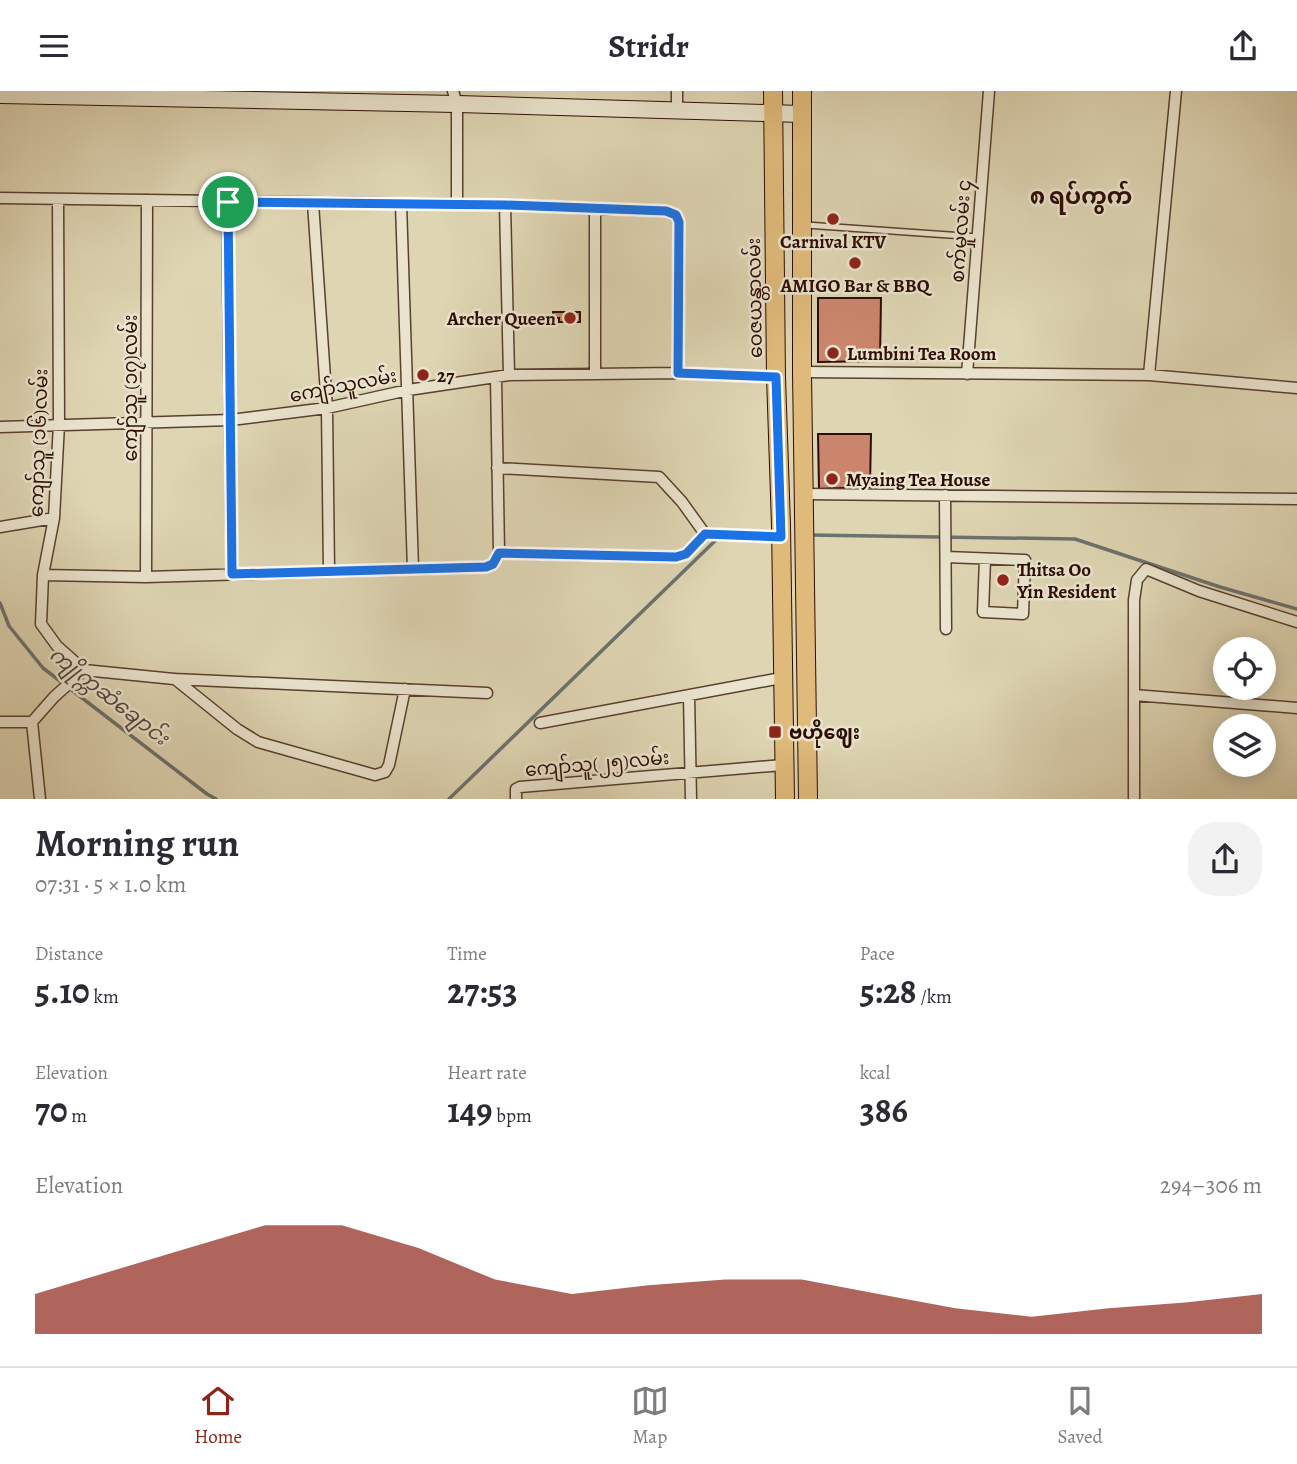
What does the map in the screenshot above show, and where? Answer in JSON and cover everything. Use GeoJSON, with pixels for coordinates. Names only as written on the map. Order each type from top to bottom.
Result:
{"type":"FeatureCollection","features":[{"type":"Feature","properties":{"kind":"main road","name":"ဝေဇယန္တာလမ်း"},"geometry":{"type":"LineString","coordinates":[[773,91],[785,799]]}},
{"type":"Feature","properties":{"kind":"main road"},"geometry":{"type":"LineString","coordinates":[[802,91],[802,372],[808,799]]}},
{"type":"Feature","properties":{"kind":"main road"},"geometry":{"type":"LineString","coordinates":[[0,95],[455,97],[801,114]]}},
{"type":"Feature","properties":{"kind":"main road"},"geometry":{"type":"LineString","coordinates":[[781,632],[806,633]]}},
{"type":"Feature","properties":{"kind":"street"},"geometry":{"type":"LineString","coordinates":[[677,91],[677,109]]}},
{"type":"Feature","properties":{"kind":"street","name":"စက်မှုလမ်း ၄"},"geometry":{"type":"LineString","coordinates":[[967,374],[989,91]]}},
{"type":"Feature","properties":{"kind":"street"},"geometry":{"type":"LineString","coordinates":[[1149,375],[1176,91]]}},
{"type":"Feature","properties":{"kind":"street"},"geometry":{"type":"LineString","coordinates":[[455,97],[457,204]]}},
{"type":"Feature","properties":{"kind":"street"},"geometry":{"type":"LineString","coordinates":[[0,198],[457,204],[666,211],[676,215],[679,222],[678,373]]}},
{"type":"Feature","properties":{"kind":"street","name":"ကျော်သူ (၁၆)လမ်း"},"geometry":{"type":"LineString","coordinates":[[58,199],[59,424],[54,518],[43,575],[41,624],[57,646],[84,670]]}},
{"type":"Feature","properties":{"kind":"street","name":"ကျော်သူ (၁၇)လမ်း"},"geometry":{"type":"LineString","coordinates":[[146,577],[147,200]]}},
{"type":"Feature","properties":{"kind":"street"},"geometry":{"type":"LineString","coordinates":[[228,202],[232,574]]}},
{"type":"Feature","properties":{"kind":"street"},"geometry":{"type":"LineString","coordinates":[[313,202],[327,408],[329,571]]}},
{"type":"Feature","properties":{"kind":"street"},"geometry":{"type":"LineString","coordinates":[[401,204],[413,569]]}},
{"type":"Feature","properties":{"kind":"street"},"geometry":{"type":"LineString","coordinates":[[505,205],[509,375]]}},
{"type":"Feature","properties":{"kind":"street"},"geometry":{"type":"LineString","coordinates":[[595,209],[596,373]]}},
{"type":"Feature","properties":{"kind":"street"},"geometry":{"type":"LineString","coordinates":[[802,372],[1149,375],[1297,388]]}},
{"type":"Feature","properties":{"kind":"street","name":"ကျော်သူလမ်း"},"geometry":{"type":"LineString","coordinates":[[0,427],[148,421],[231,421],[327,408],[408,390],[509,375],[678,373],[776,377]]}},
{"type":"Feature","properties":{"kind":"street"},"geometry":{"type":"LineString","coordinates":[[43,575],[146,577],[486,567],[493,564],[499,553],[496,377]]}},
{"type":"Feature","properties":{"kind":"street"},"geometry":{"type":"LineString","coordinates":[[497,468],[659,477],[666,482],[705,534]]}},
{"type":"Feature","properties":{"kind":"street"},"geometry":{"type":"LineString","coordinates":[[804,494],[1297,499]]}},
{"type":"Feature","properties":{"kind":"street"},"geometry":{"type":"LineString","coordinates":[[945,495],[947,629]]}},
{"type":"Feature","properties":{"kind":"street"},"geometry":{"type":"LineString","coordinates":[[0,527],[54,518]]}},
{"type":"Feature","properties":{"kind":"street"},"geometry":{"type":"LineString","coordinates":[[499,553],[676,557],[686,554],[705,534],[781,537]]}},
{"type":"Feature","properties":{"kind":"street"},"geometry":{"type":"LineString","coordinates":[[946,557],[1025,560],[1023,614],[983,612],[985,559]]}},
{"type":"Feature","properties":{"kind":"street"},"geometry":{"type":"LineString","coordinates":[[1134,799],[1133,600],[1137,580],[1146,569],[1199,591],[1297,622]]}},
{"type":"Feature","properties":{"kind":"street"},"geometry":{"type":"LineString","coordinates":[[40,799],[32,722],[54,697],[84,670],[174,679],[487,693]]}},
{"type":"Feature","properties":{"kind":"street"},"geometry":{"type":"LineString","coordinates":[[540,723],[781,678]]}},
{"type":"Feature","properties":{"kind":"street"},"geometry":{"type":"LineString","coordinates":[[174,679],[237,729],[258,742],[375,775],[384,772],[389,765],[405,689]]}},
{"type":"Feature","properties":{"kind":"street"},"geometry":{"type":"LineString","coordinates":[[690,695],[692,772]]}},
{"type":"Feature","properties":{"kind":"street"},"geometry":{"type":"LineString","coordinates":[[1134,695],[1297,708]]}},
{"type":"Feature","properties":{"kind":"street"},"geometry":{"type":"LineString","coordinates":[[0,722],[32,722]]}},
{"type":"Feature","properties":{"kind":"street","name":"ကျော်သူ(၂၅)လမ်း"},"geometry":{"type":"LineString","coordinates":[[516,799],[516,789],[520,787],[783,765]]}},
{"type":"Feature","properties":{"kind":"street","name":"ကျော်သူ(၂၅)လမ်း"},"geometry":{"type":"LineString","coordinates":[[691,799],[692,772]]}},
{"type":"Feature","properties":{"kind":"lane"},"geometry":{"type":"LineString","coordinates":[[801,224],[978,237]]}},
{"type":"Feature","properties":{"kind":"building"},"geometry":{"type":"Polygon","coordinates":[[[818,298],[881,298],[880,361],[818,362],[818,298]]]}},
{"type":"Feature","properties":{"kind":"building"},"geometry":{"type":"Polygon","coordinates":[[[553,312],[580,312],[580,322],[559,322],[559,318],[553,318],[553,312]]]}},
{"type":"Feature","properties":{"kind":"building"},"geometry":{"type":"Polygon","coordinates":[[[818,434],[871,434],[870,487],[819,489],[818,434]]]}},
{"type":"Feature","properties":{"kind":"waterway"},"geometry":{"type":"LineString","coordinates":[[810,535],[1075,539],[1220,587],[1297,609]]}},
{"type":"Feature","properties":{"kind":"waterway"},"geometry":{"type":"LineString","coordinates":[[449,799],[719,537]]}},
{"type":"Feature","properties":{"kind":"waterway","name":"ကျိုက္ကဆံချောင်း"},"geometry":{"type":"LineString","coordinates":[[0,603],[9,626],[43,668],[216,799]]}},
{"type":"Feature","properties":{"kind":"place","name":"Carnival KTV"},"geometry":{"type":"Point","coordinates":[833,219]}},
{"type":"Feature","properties":{"kind":"place","name":"AMIGO Bar & BBQ"},"geometry":{"type":"Point","coordinates":[855,263]}},
{"type":"Feature","properties":{"kind":"place","name":"Archer Queen"},"geometry":{"type":"Point","coordinates":[570,318]}},
{"type":"Feature","properties":{"kind":"place","name":"Lumbini Tea Room"},"geometry":{"type":"Point","coordinates":[833,353]}},
{"type":"Feature","properties":{"kind":"place","name":"27"},"geometry":{"type":"Point","coordinates":[423,375]}},
{"type":"Feature","properties":{"kind":"place","name":"Myaing Tea House"},"geometry":{"type":"Point","coordinates":[832,479]}},
{"type":"Feature","properties":{"kind":"place","name":"Thitsa Oo Yin Resident"},"geometry":{"type":"Point","coordinates":[1003,580]}},
{"type":"Feature","properties":{"kind":"place","name":"ဗဟိုဈေး"},"geometry":{"type":"Point","coordinates":[775,732]}},
{"type":"Feature","properties":{"kind":"district","name":"၈ ရပ်ကွက်"},"geometry":{"type":"Point","coordinates":[1081,196]}},
{"type":"Feature","properties":{"kind":"route"},"geometry":{"type":"LineString","coordinates":[[228,202],[505,205],[666,211],[676,215],[679,222],[678,373],[776,377],[781,537],[705,534],[686,554],[676,557],[499,553],[493,564],[486,567],[232,574],[228,202]]}}]}
